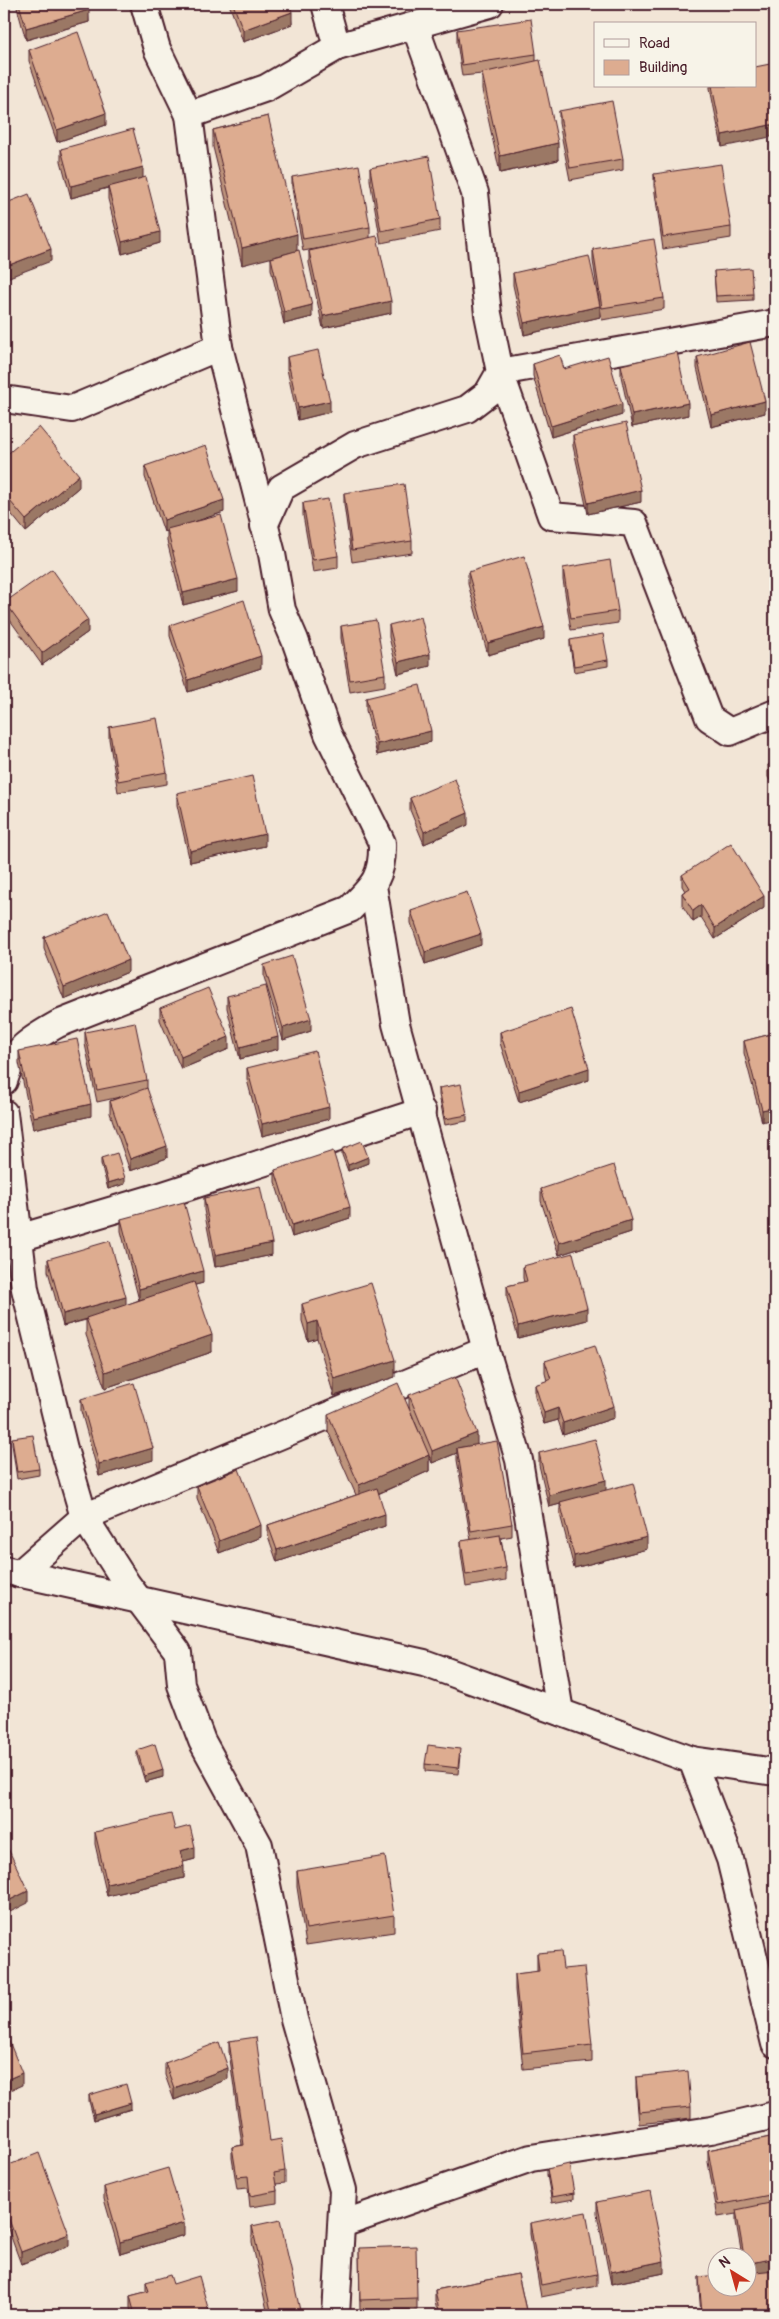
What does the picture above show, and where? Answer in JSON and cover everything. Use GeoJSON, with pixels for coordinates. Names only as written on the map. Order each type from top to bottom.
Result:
{"type":"FeatureCollection","features":[{"type":"Feature","properties":{"kind":"street"},"geometry":{"type":"LineString","coordinates":[[4,1081],[9,1064],[28,1041],[58,1024],[350,909],[373,886],[382,862],[382,843],[328,734],[295,640],[282,610],[272,554],[219,347],[190,115],[157,50],[144,4]]}},
{"type":"Feature","properties":{"kind":"street"},"geometry":{"type":"LineString","coordinates":[[325,4],[337,47]]}},
{"type":"Feature","properties":{"kind":"street"},"geometry":{"type":"LineString","coordinates":[[190,115],[266,88],[337,47],[490,4]]}},
{"type":"Feature","properties":{"kind":"street"},"geometry":{"type":"LineString","coordinates":[[415,26],[475,193],[488,314],[500,372],[551,516],[634,523],[709,718],[730,732],[775,712]]}},
{"type":"Feature","properties":{"kind":"street"},"geometry":{"type":"LineString","coordinates":[[500,372],[775,323]]}},
{"type":"Feature","properties":{"kind":"street"},"geometry":{"type":"LineString","coordinates":[[4,399],[72,409],[219,347]]}},
{"type":"Feature","properties":{"kind":"street"},"geometry":{"type":"LineString","coordinates":[[264,526],[281,488],[355,445],[467,409],[488,393],[500,372]]}},
{"type":"Feature","properties":{"kind":"street"},"geometry":{"type":"LineString","coordinates":[[373,886],[396,1024],[422,1111],[486,1350],[519,1460],[560,1712]]}},
{"type":"Feature","properties":{"kind":"street"},"geometry":{"type":"LineString","coordinates":[[19,1238],[157,1197],[422,1111]]}},
{"type":"Feature","properties":{"kind":"street"},"geometry":{"type":"LineString","coordinates":[[4,1113],[25,1289],[64,1449],[84,1517],[138,1599],[178,1652],[181,1685],[202,1741],[259,1844],[294,2018],[343,2190],[336,2315]]}},
{"type":"Feature","properties":{"kind":"street"},"geometry":{"type":"LineString","coordinates":[[12,1572],[84,1517],[486,1350]]}},
{"type":"Feature","properties":{"kind":"street"},"geometry":{"type":"LineString","coordinates":[[12,1572],[424,1663],[692,1760],[775,1772]]}},
{"type":"Feature","properties":{"kind":"street"},"geometry":{"type":"LineString","coordinates":[[692,1760],[730,1859],[775,2044]]}},
{"type":"Feature","properties":{"kind":"street"},"geometry":{"type":"LineString","coordinates":[[342,2224],[531,2158],[711,2130],[775,2115]]}},
{"type":"Feature","properties":{"kind":"building"},"geometry":{"type":"Polygon","coordinates":[[[19,4],[88,4],[89,10],[26,28],[19,4]]]}},
{"type":"Feature","properties":{"kind":"building"},"geometry":{"type":"Polygon","coordinates":[[[233,4],[290,4],[292,12],[243,30],[233,4]]]}},
{"type":"Feature","properties":{"kind":"building"},"geometry":{"type":"Polygon","coordinates":[[[531,19],[536,54],[462,65],[457,30],[531,19]]]}},
{"type":"Feature","properties":{"kind":"building"},"geometry":{"type":"Polygon","coordinates":[[[78,32],[106,113],[57,130],[29,50],[78,32]]]}},
{"type":"Feature","properties":{"kind":"building"},"geometry":{"type":"Polygon","coordinates":[[[540,60],[558,143],[500,156],[482,73],[540,60]]]}},
{"type":"Feature","properties":{"kind":"building"},"geometry":{"type":"Polygon","coordinates":[[[775,63],[775,124],[722,135],[712,88],[756,88],[756,67],[775,63]]]}},
{"type":"Feature","properties":{"kind":"building"},"geometry":{"type":"Polygon","coordinates":[[[612,101],[623,159],[570,168],[559,111],[612,101]]]}},
{"type":"Feature","properties":{"kind":"building"},"geometry":{"type":"Polygon","coordinates":[[[268,116],[297,234],[242,248],[213,130],[268,116]]]}},
{"type":"Feature","properties":{"kind":"building"},"geometry":{"type":"Polygon","coordinates":[[[133,129],[143,167],[71,186],[61,149],[133,129]]]}},
{"type":"Feature","properties":{"kind":"building"},"geometry":{"type":"Polygon","coordinates":[[[429,156],[440,219],[381,231],[370,168],[429,156]]]}},
{"type":"Feature","properties":{"kind":"building"},"geometry":{"type":"Polygon","coordinates":[[[721,164],[731,227],[663,237],[654,174],[721,164]]]}},
{"type":"Feature","properties":{"kind":"building"},"geometry":{"type":"Polygon","coordinates":[[[359,165],[370,227],[303,239],[292,177],[359,165]]]}},
{"type":"Feature","properties":{"kind":"building"},"geometry":{"type":"Polygon","coordinates":[[[146,177],[160,232],[122,242],[108,187],[146,177]]]}},
{"type":"Feature","properties":{"kind":"building"},"geometry":{"type":"Polygon","coordinates":[[[29,194],[51,249],[4,267],[4,204],[29,194]]]}},
{"type":"Feature","properties":{"kind":"building"},"geometry":{"type":"Polygon","coordinates":[[[377,236],[391,301],[323,316],[309,251],[377,236]]]}},
{"type":"Feature","properties":{"kind":"building"},"geometry":{"type":"Polygon","coordinates":[[[654,239],[664,298],[602,308],[593,249],[654,239]]]}},
{"type":"Feature","properties":{"kind":"building"},"geometry":{"type":"Polygon","coordinates":[[[299,250],[312,305],[284,312],[271,258],[299,250]]]}},
{"type":"Feature","properties":{"kind":"building"},"geometry":{"type":"Polygon","coordinates":[[[589,256],[600,306],[524,323],[513,273],[589,256]]]}},
{"type":"Feature","properties":{"kind":"building"},"geometry":{"type":"Polygon","coordinates":[[[751,268],[753,294],[716,296],[714,271],[751,268]]]}},
{"type":"Feature","properties":{"kind":"building"},"geometry":{"type":"Polygon","coordinates":[[[750,342],[765,401],[711,415],[697,357],[750,342]]]}},
{"type":"Feature","properties":{"kind":"building"},"geometry":{"type":"Polygon","coordinates":[[[318,350],[330,401],[298,408],[287,357],[318,350]]]}},
{"type":"Feature","properties":{"kind":"building"},"geometry":{"type":"Polygon","coordinates":[[[677,352],[688,403],[632,415],[621,365],[677,352]]]}},
{"type":"Feature","properties":{"kind":"building"},"geometry":{"type":"Polygon","coordinates":[[[560,355],[564,369],[608,356],[622,404],[551,426],[533,364],[560,355]]]}},
{"type":"Feature","properties":{"kind":"building"},"geometry":{"type":"Polygon","coordinates":[[[626,423],[641,490],[588,503],[573,435],[626,423]]]}},
{"type":"Feature","properties":{"kind":"building"},"geometry":{"type":"Polygon","coordinates":[[[39,427],[79,475],[26,520],[4,494],[4,457],[39,427]]]}},
{"type":"Feature","properties":{"kind":"building"},"geometry":{"type":"Polygon","coordinates":[[[206,445],[224,500],[164,520],[145,466],[206,445]]]}},
{"type":"Feature","properties":{"kind":"building"},"geometry":{"type":"Polygon","coordinates":[[[404,484],[412,541],[352,550],[344,493],[404,484]]]}},
{"type":"Feature","properties":{"kind":"building"},"geometry":{"type":"Polygon","coordinates":[[[328,499],[338,556],[313,560],[303,503],[328,499]]]}},
{"type":"Feature","properties":{"kind":"building"},"geometry":{"type":"Polygon","coordinates":[[[221,515],[238,579],[183,593],[167,529],[221,515]]]}},
{"type":"Feature","properties":{"kind":"building"},"geometry":{"type":"Polygon","coordinates":[[[524,556],[544,627],[488,643],[468,572],[524,556]]]}},
{"type":"Feature","properties":{"kind":"building"},"geometry":{"type":"Polygon","coordinates":[[[610,560],[618,611],[571,618],[563,568],[610,560]]]}},
{"type":"Feature","properties":{"kind":"building"},"geometry":{"type":"Polygon","coordinates":[[[52,569],[88,620],[42,653],[5,602],[52,569]]]}},
{"type":"Feature","properties":{"kind":"building"},"geometry":{"type":"Polygon","coordinates":[[[244,600],[261,656],[188,680],[170,625],[244,600]]]}},
{"type":"Feature","properties":{"kind":"building"},"geometry":{"type":"Polygon","coordinates":[[[421,617],[430,654],[398,662],[389,625],[421,617]]]}},
{"type":"Feature","properties":{"kind":"building"},"geometry":{"type":"Polygon","coordinates":[[[376,620],[385,674],[350,680],[341,626],[376,620]]]}},
{"type":"Feature","properties":{"kind":"building"},"geometry":{"type":"Polygon","coordinates":[[[603,634],[608,660],[574,666],[570,640],[603,634]]]}},
{"type":"Feature","properties":{"kind":"building"},"geometry":{"type":"Polygon","coordinates":[[[420,685],[431,731],[377,744],[366,698],[420,685]]]}},
{"type":"Feature","properties":{"kind":"building"},"geometry":{"type":"Polygon","coordinates":[[[157,718],[167,772],[118,781],[109,727],[157,718]]]}},
{"type":"Feature","properties":{"kind":"building"},"geometry":{"type":"Polygon","coordinates":[[[775,761],[775,777],[768,765],[775,761]]]}},
{"type":"Feature","properties":{"kind":"building"},"geometry":{"type":"Polygon","coordinates":[[[252,776],[265,834],[190,851],[177,793],[252,776]]]}},
{"type":"Feature","properties":{"kind":"building"},"geometry":{"type":"Polygon","coordinates":[[[455,779],[468,813],[424,832],[410,798],[455,779]]]}},
{"type":"Feature","properties":{"kind":"building"},"geometry":{"type":"Polygon","coordinates":[[[731,843],[764,896],[715,928],[701,905],[693,911],[682,893],[690,888],[682,875],[731,843]]]}},
{"type":"Feature","properties":{"kind":"building"},"geometry":{"type":"Polygon","coordinates":[[[467,892],[481,934],[425,952],[411,911],[467,892]]]}},
{"type":"Feature","properties":{"kind":"building"},"geometry":{"type":"Polygon","coordinates":[[[108,911],[128,960],[64,987],[44,937],[108,911]]]}},
{"type":"Feature","properties":{"kind":"building"},"geometry":{"type":"Polygon","coordinates":[[[292,956],[311,1019],[283,1028],[264,965],[292,956]]]}},
{"type":"Feature","properties":{"kind":"building"},"geometry":{"type":"Polygon","coordinates":[[[266,986],[278,1037],[240,1047],[227,996],[266,986]]]}},
{"type":"Feature","properties":{"kind":"building"},"geometry":{"type":"Polygon","coordinates":[[[208,988],[229,1037],[181,1057],[160,1008],[208,988]]]}},
{"type":"Feature","properties":{"kind":"building"},"geometry":{"type":"Polygon","coordinates":[[[571,1009],[589,1068],[519,1091],[500,1032],[571,1009]]]}},
{"type":"Feature","properties":{"kind":"building"},"geometry":{"type":"Polygon","coordinates":[[[135,1022],[147,1080],[97,1090],[85,1032],[135,1022]]]}},
{"type":"Feature","properties":{"kind":"building"},"geometry":{"type":"Polygon","coordinates":[[[775,1033],[775,1107],[762,1110],[744,1041],[775,1033]]]}},
{"type":"Feature","properties":{"kind":"building"},"geometry":{"type":"Polygon","coordinates":[[[77,1039],[91,1104],[33,1117],[19,1051],[77,1039]]]}},
{"type":"Feature","properties":{"kind":"building"},"geometry":{"type":"Polygon","coordinates":[[[315,1051],[329,1107],[262,1124],[247,1068],[315,1051]]]}},
{"type":"Feature","properties":{"kind":"building"},"geometry":{"type":"Polygon","coordinates":[[[461,1084],[467,1115],[445,1119],[439,1088],[461,1084]]]}},
{"type":"Feature","properties":{"kind":"building"},"geometry":{"type":"Polygon","coordinates":[[[147,1088],[167,1146],[130,1159],[110,1101],[147,1088]]]}},
{"type":"Feature","properties":{"kind":"building"},"geometry":{"type":"Polygon","coordinates":[[[362,1141],[368,1157],[348,1165],[342,1149],[362,1141]]]}},
{"type":"Feature","properties":{"kind":"building"},"geometry":{"type":"Polygon","coordinates":[[[333,1151],[350,1207],[292,1225],[275,1170],[333,1151]]]}},
{"type":"Feature","properties":{"kind":"building"},"geometry":{"type":"Polygon","coordinates":[[[117,1153],[125,1178],[108,1183],[101,1158],[117,1153]]]}},
{"type":"Feature","properties":{"kind":"building"},"geometry":{"type":"Polygon","coordinates":[[[614,1165],[631,1220],[559,1243],[541,1189],[614,1165]]]}},
{"type":"Feature","properties":{"kind":"building"},"geometry":{"type":"Polygon","coordinates":[[[260,1186],[272,1243],[215,1255],[204,1198],[260,1186]]]}},
{"type":"Feature","properties":{"kind":"building"},"geometry":{"type":"Polygon","coordinates":[[[184,1202],[203,1271],[139,1289],[121,1219],[184,1202]]]}},
{"type":"Feature","properties":{"kind":"building"},"geometry":{"type":"Polygon","coordinates":[[[110,1241],[126,1297],[63,1314],[48,1259],[110,1241]]]}},
{"type":"Feature","properties":{"kind":"building"},"geometry":{"type":"Polygon","coordinates":[[[573,1253],[587,1308],[518,1326],[507,1286],[527,1281],[523,1266],[573,1253]]]}},
{"type":"Feature","properties":{"kind":"building"},"geometry":{"type":"Polygon","coordinates":[[[194,1282],[212,1335],[105,1372],[86,1318],[194,1282]]]}},
{"type":"Feature","properties":{"kind":"building"},"geometry":{"type":"Polygon","coordinates":[[[371,1283],[395,1360],[334,1379],[317,1321],[308,1324],[302,1304],[371,1283]]]}},
{"type":"Feature","properties":{"kind":"building"},"geometry":{"type":"Polygon","coordinates":[[[595,1345],[614,1406],[563,1423],[558,1408],[544,1413],[535,1385],[551,1379],[545,1361],[595,1345]]]}},
{"type":"Feature","properties":{"kind":"building"},"geometry":{"type":"Polygon","coordinates":[[[455,1377],[477,1433],[432,1451],[409,1395],[455,1377]]]}},
{"type":"Feature","properties":{"kind":"building"},"geometry":{"type":"Polygon","coordinates":[[[134,1383],[153,1448],[99,1464],[81,1399],[134,1383]]]}},
{"type":"Feature","properties":{"kind":"building"},"geometry":{"type":"Polygon","coordinates":[[[398,1383],[429,1455],[359,1485],[328,1414],[398,1383]]]}},
{"type":"Feature","properties":{"kind":"building"},"geometry":{"type":"Polygon","coordinates":[[[4,1408],[10,1428],[4,1430],[4,1408]]]}},
{"type":"Feature","properties":{"kind":"building"},"geometry":{"type":"Polygon","coordinates":[[[33,1435],[39,1469],[17,1472],[12,1438],[33,1435]]]}},
{"type":"Feature","properties":{"kind":"building"},"geometry":{"type":"Polygon","coordinates":[[[595,1439],[606,1480],[549,1495],[539,1453],[595,1439]]]}},
{"type":"Feature","properties":{"kind":"building"},"geometry":{"type":"Polygon","coordinates":[[[497,1441],[512,1524],[471,1531],[457,1448],[497,1441]]]}},
{"type":"Feature","properties":{"kind":"building"},"geometry":{"type":"Polygon","coordinates":[[[239,1469],[261,1525],[219,1541],[197,1486],[239,1469]]]}},
{"type":"Feature","properties":{"kind":"building"},"geometry":{"type":"Polygon","coordinates":[[[633,1483],[647,1537],[574,1556],[560,1502],[633,1483]]]}},
{"type":"Feature","properties":{"kind":"building"},"geometry":{"type":"Polygon","coordinates":[[[377,1488],[385,1514],[277,1550],[268,1525],[377,1488]]]}},
{"type":"Feature","properties":{"kind":"building"},"geometry":{"type":"Polygon","coordinates":[[[500,1535],[506,1568],[466,1575],[461,1541],[500,1535]]]}},
{"type":"Feature","properties":{"kind":"building"},"geometry":{"type":"Polygon","coordinates":[[[155,1744],[163,1770],[145,1776],[137,1750],[155,1744]]]}},
{"type":"Feature","properties":{"kind":"building"},"geometry":{"type":"Polygon","coordinates":[[[428,1745],[460,1749],[458,1768],[425,1764],[428,1745]]]}},
{"type":"Feature","properties":{"kind":"building"},"geometry":{"type":"Polygon","coordinates":[[[171,1814],[175,1830],[190,1826],[195,1847],[180,1851],[184,1866],[107,1884],[95,1832],[171,1814]]]}},
{"type":"Feature","properties":{"kind":"building"},"geometry":{"type":"Polygon","coordinates":[[[4,1840],[28,1891],[4,1903],[4,1840]]]}},
{"type":"Feature","properties":{"kind":"building"},"geometry":{"type":"Polygon","coordinates":[[[385,1856],[394,1915],[306,1929],[297,1871],[385,1856]]]}},
{"type":"Feature","properties":{"kind":"building"},"geometry":{"type":"Polygon","coordinates":[[[561,1951],[563,1969],[584,1967],[592,2045],[523,2053],[515,1974],[539,1971],[537,1953],[561,1951]]]}},
{"type":"Feature","properties":{"kind":"building"},"geometry":{"type":"Polygon","coordinates":[[[775,1970],[775,1985],[772,1971],[775,1970]]]}},
{"type":"Feature","properties":{"kind":"building"},"geometry":{"type":"Polygon","coordinates":[[[4,2029],[22,2073],[4,2081],[4,2029]]]}},
{"type":"Feature","properties":{"kind":"building"},"geometry":{"type":"Polygon","coordinates":[[[256,2037],[270,2141],[281,2139],[285,2171],[274,2173],[277,2191],[250,2196],[248,2176],[237,2177],[232,2147],[244,2145],[229,2041],[256,2037]]]}},
{"type":"Feature","properties":{"kind":"building"},"geometry":{"type":"Polygon","coordinates":[[[219,2042],[228,2068],[174,2088],[165,2063],[219,2042]]]}},
{"type":"Feature","properties":{"kind":"building"},"geometry":{"type":"Polygon","coordinates":[[[688,2071],[691,2107],[639,2112],[636,2077],[688,2071]]]}},
{"type":"Feature","properties":{"kind":"building"},"geometry":{"type":"Polygon","coordinates":[[[126,2084],[131,2103],[94,2114],[89,2095],[126,2084]]]}},
{"type":"Feature","properties":{"kind":"building"},"geometry":{"type":"Polygon","coordinates":[[[775,2136],[775,2194],[718,2205],[708,2150],[775,2136]]]}},
{"type":"Feature","properties":{"kind":"building"},"geometry":{"type":"Polygon","coordinates":[[[39,2153],[69,2234],[21,2252],[4,2206],[4,2167],[39,2153]]]}},
{"type":"Feature","properties":{"kind":"building"},"geometry":{"type":"Polygon","coordinates":[[[569,2164],[574,2193],[552,2197],[547,2169],[569,2164]]]}},
{"type":"Feature","properties":{"kind":"building"},"geometry":{"type":"Polygon","coordinates":[[[168,2168],[184,2223],[120,2242],[104,2187],[168,2168]]]}},
{"type":"Feature","properties":{"kind":"building"},"geometry":{"type":"Polygon","coordinates":[[[650,2191],[664,2261],[611,2272],[597,2202],[650,2191]]]}},
{"type":"Feature","properties":{"kind":"building"},"geometry":{"type":"Polygon","coordinates":[[[775,2202],[775,2258],[756,2262],[756,2246],[742,2246],[736,2210],[775,2202]]]}},
{"type":"Feature","properties":{"kind":"building"},"geometry":{"type":"Polygon","coordinates":[[[586,2212],[597,2274],[541,2285],[530,2223],[586,2212]]]}},
{"type":"Feature","properties":{"kind":"building"},"geometry":{"type":"Polygon","coordinates":[[[280,2220],[301,2315],[272,2315],[252,2226],[280,2220]]]}},
{"type":"Feature","properties":{"kind":"building"},"geometry":{"type":"Polygon","coordinates":[[[416,2246],[417,2298],[360,2300],[359,2248],[416,2246]]]}},
{"type":"Feature","properties":{"kind":"building"},"geometry":{"type":"Polygon","coordinates":[[[775,2270],[775,2315],[702,2315],[699,2277],[706,2276],[706,2296],[756,2296],[756,2272],[775,2270]]]}},
{"type":"Feature","properties":{"kind":"building"},"geometry":{"type":"Polygon","coordinates":[[[518,2274],[527,2315],[440,2315],[435,2290],[518,2274]]]}},
{"type":"Feature","properties":{"kind":"building"},"geometry":{"type":"Polygon","coordinates":[[[170,2275],[173,2284],[199,2276],[210,2315],[135,2315],[130,2296],[149,2291],[146,2282],[170,2275]]]}}]}
